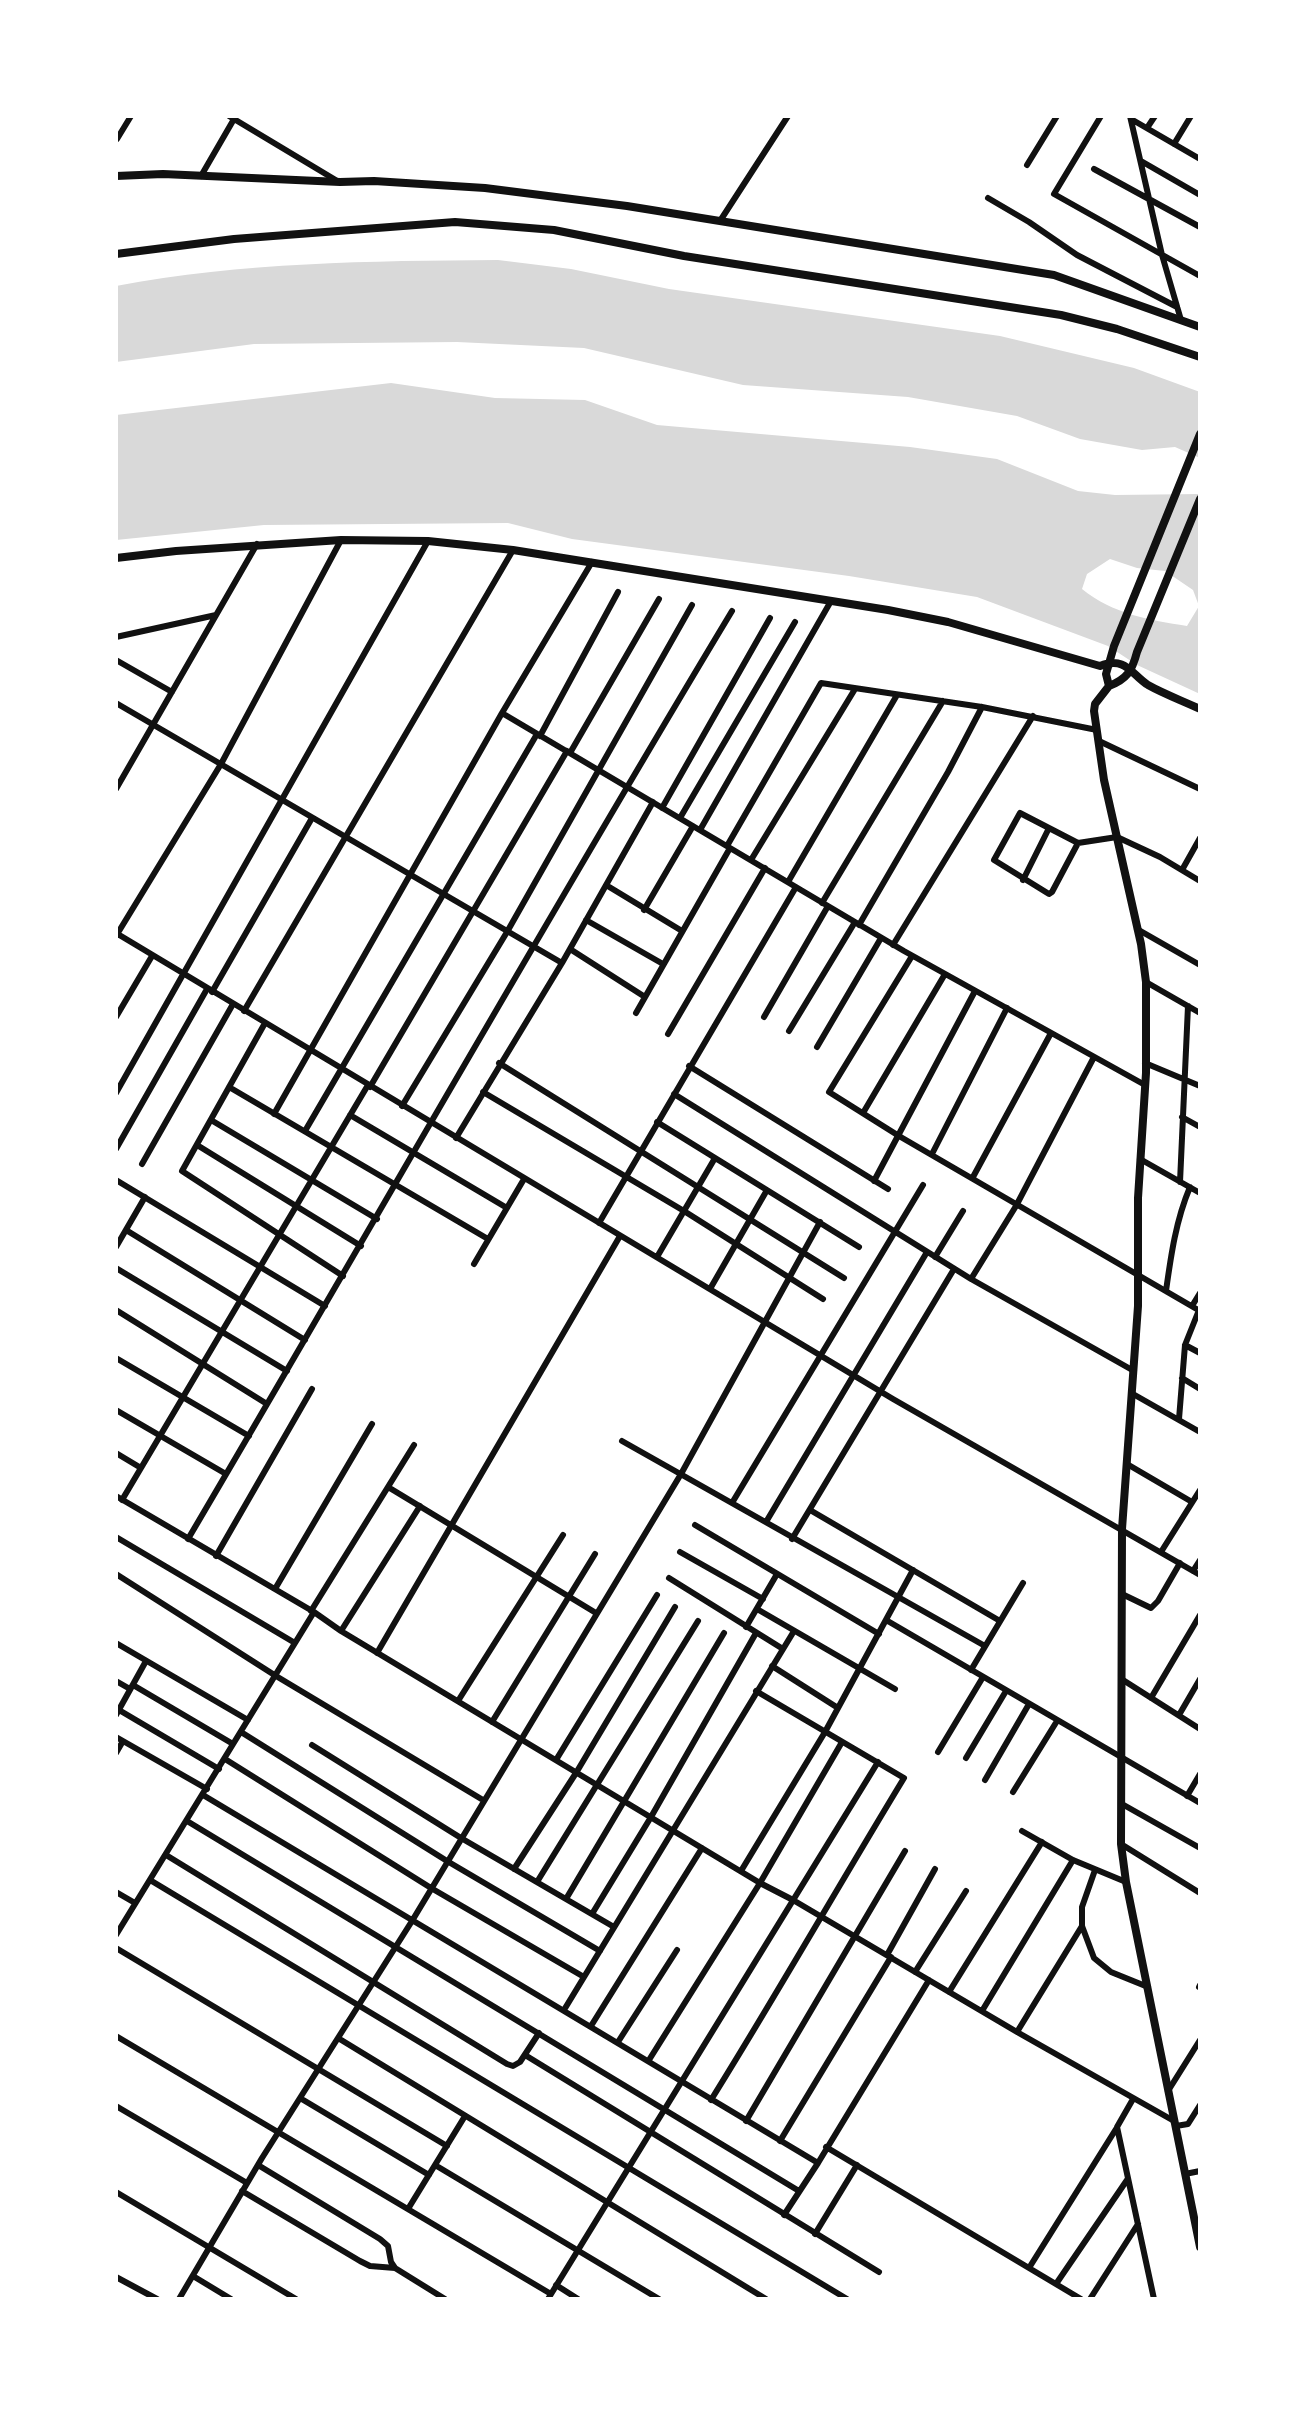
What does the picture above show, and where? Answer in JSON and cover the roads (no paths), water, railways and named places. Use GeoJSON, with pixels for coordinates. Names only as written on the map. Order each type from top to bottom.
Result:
{"type":"FeatureCollection","features":[{"type":"Feature","properties":{"kind":"street"},"geometry":{"type":"LineString","coordinates":[[117,139],[131,116]]}},
{"type":"Feature","properties":{"kind":"street"},"geometry":{"type":"LineString","coordinates":[[720,221],[788,116]]}},
{"type":"Feature","properties":{"kind":"street"},"geometry":{"type":"LineString","coordinates":[[1027,165],[1057,116]]}},
{"type":"Feature","properties":{"kind":"street"},"geometry":{"type":"LineString","coordinates":[[1101,116],[1053,193],[1200,276]]}},
{"type":"Feature","properties":{"kind":"street"},"geometry":{"type":"LineString","coordinates":[[1147,128],[1155,116]]}},
{"type":"Feature","properties":{"kind":"street"},"geometry":{"type":"LineString","coordinates":[[1174,144],[1191,116]]}},
{"type":"Feature","properties":{"kind":"street"},"geometry":{"type":"LineString","coordinates":[[201,176],[232,117],[340,182]]}},
{"type":"Feature","properties":{"kind":"street"},"geometry":{"type":"LineString","coordinates":[[1129,117],[1181,320]]}},
{"type":"Feature","properties":{"kind":"street"},"geometry":{"type":"LineString","coordinates":[[1129,117],[1200,159]]}},
{"type":"Feature","properties":{"kind":"street"},"geometry":{"type":"LineString","coordinates":[[1141,161],[1200,195]]}},
{"type":"Feature","properties":{"kind":"street"},"geometry":{"type":"LineString","coordinates":[[1094,169],[1200,227]]}},
{"type":"Feature","properties":{"kind":"street"},"geometry":{"type":"LineString","coordinates":[[116,176],[374,181],[485,188],[720,221],[1054,275],[1200,327]]}},
{"type":"Feature","properties":{"kind":"street"},"geometry":{"type":"LineString","coordinates":[[988,198],[1065,248],[1177,307]]}},
{"type":"Feature","properties":{"kind":"street"},"geometry":{"type":"LineString","coordinates":[[116,254],[234,239],[455,222],[554,230],[696,259],[1061,315],[1117,329],[1200,357]]}},
{"type":"Feature","properties":{"kind":"street"},"geometry":{"type":"LineString","coordinates":[[1109,686],[1106,674],[1114,646],[1200,434]]}},
{"type":"Feature","properties":{"kind":"street"},"geometry":{"type":"LineString","coordinates":[[1200,499],[1137,652],[1133,669],[1122,681],[1109,686],[1095,704],[1099,741],[1146,982],[1133,1394],[1122,1529],[1121,1844],[1167,2093],[1200,2247]]}},
{"type":"Feature","properties":{"kind":"street"},"geometry":{"type":"LineString","coordinates":[[341,540],[221,764],[116,934],[881,1392],[1197,1573],[1200,1560]]}},
{"type":"Feature","properties":{"kind":"street"},"geometry":{"type":"LineString","coordinates":[[116,558],[257,544],[341,540],[428,541],[513,550],[948,622],[1100,666],[1110,662],[1133,669],[1145,683],[1200,709]]}},
{"type":"Feature","properties":{"kind":"street"},"geometry":{"type":"LineString","coordinates":[[116,1093],[428,541]]}},
{"type":"Feature","properties":{"kind":"street"},"geometry":{"type":"LineString","coordinates":[[116,789],[257,544]]}},
{"type":"Feature","properties":{"kind":"street"},"geometry":{"type":"LineString","coordinates":[[244,1011],[513,550]]}},
{"type":"Feature","properties":{"kind":"street"},"geometry":{"type":"LineString","coordinates":[[274,1114],[502,713],[592,562]]}},
{"type":"Feature","properties":{"kind":"street"},"geometry":{"type":"LineString","coordinates":[[305,1131],[442,894],[539,735],[618,592]]}},
{"type":"Feature","properties":{"kind":"street"},"geometry":{"type":"LineString","coordinates":[[659,599],[141,1468],[119,1498],[760,1883],[1175,2124],[1188,2124],[1200,2105]]}},
{"type":"Feature","properties":{"kind":"street"},"geometry":{"type":"LineString","coordinates":[[700,830],[831,601]]}},
{"type":"Feature","properties":{"kind":"street"},"geometry":{"type":"LineString","coordinates":[[402,1106],[507,932],[692,605]]}},
{"type":"Feature","properties":{"kind":"street"},"geometry":{"type":"LineString","coordinates":[[188,1539],[377,1219],[626,786],[732,611]]}},
{"type":"Feature","properties":{"kind":"street"},"geometry":{"type":"LineString","coordinates":[[116,637],[216,615]]}},
{"type":"Feature","properties":{"kind":"street"},"geometry":{"type":"LineString","coordinates":[[662,808],[770,618]]}},
{"type":"Feature","properties":{"kind":"street"},"geometry":{"type":"LineString","coordinates":[[680,818],[795,622]]}},
{"type":"Feature","properties":{"kind":"street"},"geometry":{"type":"LineString","coordinates":[[116,660],[172,692]]}},
{"type":"Feature","properties":{"kind":"street"},"geometry":{"type":"LineString","coordinates":[[636,1013],[821,683],[982,707],[1097,730]]}},
{"type":"Feature","properties":{"kind":"street"},"geometry":{"type":"LineString","coordinates":[[751,860],[855,689]]}},
{"type":"Feature","properties":{"kind":"street"},"geometry":{"type":"LineString","coordinates":[[788,882],[897,695]]}},
{"type":"Feature","properties":{"kind":"street"},"geometry":{"type":"LineString","coordinates":[[764,1017],[825,904],[943,701]]}},
{"type":"Feature","properties":{"kind":"street"},"geometry":{"type":"LineString","coordinates":[[116,703],[562,963]]}},
{"type":"Feature","properties":{"kind":"street"},"geometry":{"type":"LineString","coordinates":[[789,1031],[948,772],[982,707]]}},
{"type":"Feature","properties":{"kind":"street"},"geometry":{"type":"LineString","coordinates":[[502,713],[912,956],[1145,1085]]}},
{"type":"Feature","properties":{"kind":"street"},"geometry":{"type":"LineString","coordinates":[[893,945],[1033,716]]}},
{"type":"Feature","properties":{"kind":"street"},"geometry":{"type":"LineString","coordinates":[[1099,741],[1200,789]]}},
{"type":"Feature","properties":{"kind":"street"},"geometry":{"type":"LineString","coordinates":[[456,1138],[562,963],[653,802]]}},
{"type":"Feature","properties":{"kind":"street"},"geometry":{"type":"LineString","coordinates":[[1078,843],[1052,892],[1046,894],[995,863],[995,857],[1020,813],[1078,843],[1117,837],[1200,881]]}},
{"type":"Feature","properties":{"kind":"street"},"geometry":{"type":"LineString","coordinates":[[116,1149],[312,818]]}},
{"type":"Feature","properties":{"kind":"street"},"geometry":{"type":"LineString","coordinates":[[644,910],[693,826]]}},
{"type":"Feature","properties":{"kind":"street"},"geometry":{"type":"LineString","coordinates":[[1023,880],[1049,828]]}},
{"type":"Feature","properties":{"kind":"street"},"geometry":{"type":"LineString","coordinates":[[1182,870],[1200,838]]}},
{"type":"Feature","properties":{"kind":"street"},"geometry":{"type":"LineString","coordinates":[[668,1034],[765,868]]}},
{"type":"Feature","properties":{"kind":"street"},"geometry":{"type":"LineString","coordinates":[[606,885],[682,931]]}},
{"type":"Feature","properties":{"kind":"street"},"geometry":{"type":"LineString","coordinates":[[599,1223],[796,887]]}},
{"type":"Feature","properties":{"kind":"street"},"geometry":{"type":"LineString","coordinates":[[586,920],[663,964]]}},
{"type":"Feature","properties":{"kind":"street"},"geometry":{"type":"LineString","coordinates":[[1136,928],[1200,965]]}},
{"type":"Feature","properties":{"kind":"street"},"geometry":{"type":"LineString","coordinates":[[817,1047],[881,938]]}},
{"type":"Feature","properties":{"kind":"street"},"geometry":{"type":"LineString","coordinates":[[570,949],[645,997]]}},
{"type":"Feature","properties":{"kind":"street"},"geometry":{"type":"LineString","coordinates":[[116,1017],[152,956]]}},
{"type":"Feature","properties":{"kind":"street"},"geometry":{"type":"LineString","coordinates":[[912,956],[829,1092],[1197,1309]]}},
{"type":"Feature","properties":{"kind":"street"},"geometry":{"type":"LineString","coordinates":[[863,1113],[945,974]]}},
{"type":"Feature","properties":{"kind":"street"},"geometry":{"type":"LineString","coordinates":[[1146,982],[1200,1013]]}},
{"type":"Feature","properties":{"kind":"street"},"geometry":{"type":"LineString","coordinates":[[874,1181],[975,991]]}},
{"type":"Feature","properties":{"kind":"street"},"geometry":{"type":"LineString","coordinates":[[142,1164],[233,1004]]}},
{"type":"Feature","properties":{"kind":"street"},"geometry":{"type":"LineString","coordinates":[[1180,1182],[1188,1006]]}},
{"type":"Feature","properties":{"kind":"street"},"geometry":{"type":"LineString","coordinates":[[932,1154],[1007,1008]]}},
{"type":"Feature","properties":{"kind":"street"},"geometry":{"type":"LineString","coordinates":[[265,1023],[182,1171],[343,1276]]}},
{"type":"Feature","properties":{"kind":"street"},"geometry":{"type":"LineString","coordinates":[[973,1177],[1051,1033]]}},
{"type":"Feature","properties":{"kind":"street"},"geometry":{"type":"LineString","coordinates":[[971,1279],[1017,1204],[1094,1057]]}},
{"type":"Feature","properties":{"kind":"street"},"geometry":{"type":"LineString","coordinates":[[499,1063],[844,1278]]}},
{"type":"Feature","properties":{"kind":"street"},"geometry":{"type":"LineString","coordinates":[[1145,1063],[1200,1086]]}},
{"type":"Feature","properties":{"kind":"street"},"geometry":{"type":"LineString","coordinates":[[689,1066],[888,1189]]}},
{"type":"Feature","properties":{"kind":"street"},"geometry":{"type":"LineString","coordinates":[[229,1087],[488,1239]]}},
{"type":"Feature","properties":{"kind":"street"},"geometry":{"type":"LineString","coordinates":[[483,1092],[737,1243],[823,1299]]}},
{"type":"Feature","properties":{"kind":"street"},"geometry":{"type":"LineString","coordinates":[[674,1094],[954,1269],[1134,1371]]}},
{"type":"Feature","properties":{"kind":"street"},"geometry":{"type":"LineString","coordinates":[[350,1115],[507,1208]]}},
{"type":"Feature","properties":{"kind":"street"},"geometry":{"type":"LineString","coordinates":[[1182,1117],[1200,1127]]}},
{"type":"Feature","properties":{"kind":"street"},"geometry":{"type":"LineString","coordinates":[[211,1120],[377,1219]]}},
{"type":"Feature","properties":{"kind":"street"},"geometry":{"type":"LineString","coordinates":[[657,1122],[859,1247]]}},
{"type":"Feature","properties":{"kind":"street"},"geometry":{"type":"LineString","coordinates":[[197,1145],[361,1246]]}},
{"type":"Feature","properties":{"kind":"street"},"geometry":{"type":"LineString","coordinates":[[657,1257],[715,1158]]}},
{"type":"Feature","properties":{"kind":"street"},"geometry":{"type":"LineString","coordinates":[[1139,1158],[1200,1193]]}},
{"type":"Feature","properties":{"kind":"street"},"geometry":{"type":"LineString","coordinates":[[474,1264],[524,1179]]}},
{"type":"Feature","properties":{"kind":"street"},"geometry":{"type":"LineString","coordinates":[[116,1180],[325,1306]]}},
{"type":"Feature","properties":{"kind":"street"},"geometry":{"type":"LineString","coordinates":[[732,1503],[923,1185]]}},
{"type":"Feature","properties":{"kind":"street"},"geometry":{"type":"LineString","coordinates":[[1166,1291],[1176,1229],[1190,1187]]}},
{"type":"Feature","properties":{"kind":"street"},"geometry":{"type":"LineString","coordinates":[[710,1289],[767,1190]]}},
{"type":"Feature","properties":{"kind":"street"},"geometry":{"type":"LineString","coordinates":[[117,1242],[145,1197]]}},
{"type":"Feature","properties":{"kind":"street"},"geometry":{"type":"LineString","coordinates":[[935,1257],[963,1211]]}},
{"type":"Feature","properties":{"kind":"street"},"geometry":{"type":"LineString","coordinates":[[179,2299],[278,2132],[412,1921],[681,1474],[820,1222]]}},
{"type":"Feature","properties":{"kind":"street"},"geometry":{"type":"LineString","coordinates":[[126,1230],[305,1340]]}},
{"type":"Feature","properties":{"kind":"street"},"geometry":{"type":"LineString","coordinates":[[377,1653],[620,1236]]}},
{"type":"Feature","properties":{"kind":"street"},"geometry":{"type":"LineString","coordinates":[[766,1522],[927,1252]]}},
{"type":"Feature","properties":{"kind":"street"},"geometry":{"type":"LineString","coordinates":[[116,1268],[287,1371]]}},
{"type":"Feature","properties":{"kind":"street"},"geometry":{"type":"LineString","coordinates":[[792,1539],[954,1269]]}},
{"type":"Feature","properties":{"kind":"street"},"geometry":{"type":"LineString","coordinates":[[1179,1419],[1185,1345],[1200,1293]]}},
{"type":"Feature","properties":{"kind":"street"},"geometry":{"type":"LineString","coordinates":[[116,1310],[267,1404]]}},
{"type":"Feature","properties":{"kind":"street"},"geometry":{"type":"LineString","coordinates":[[1185,1345],[1200,1353]]}},
{"type":"Feature","properties":{"kind":"street"},"geometry":{"type":"LineString","coordinates":[[116,1358],[249,1436]]}},
{"type":"Feature","properties":{"kind":"street"},"geometry":{"type":"LineString","coordinates":[[1182,1378],[1200,1389]]}},
{"type":"Feature","properties":{"kind":"street"},"geometry":{"type":"LineString","coordinates":[[216,1556],[312,1389]]}},
{"type":"Feature","properties":{"kind":"street"},"geometry":{"type":"LineString","coordinates":[[1133,1394],[1200,1432]]}},
{"type":"Feature","properties":{"kind":"street"},"geometry":{"type":"LineString","coordinates":[[116,1410],[226,1474]]}},
{"type":"Feature","properties":{"kind":"street"},"geometry":{"type":"LineString","coordinates":[[275,1589],[372,1424]]}},
{"type":"Feature","properties":{"kind":"street"},"geometry":{"type":"LineString","coordinates":[[622,1441],[985,1646]]}},
{"type":"Feature","properties":{"kind":"street"},"geometry":{"type":"LineString","coordinates":[[117,1932],[276,1676],[414,1445]]}},
{"type":"Feature","properties":{"kind":"street"},"geometry":{"type":"LineString","coordinates":[[116,1453],[141,1468]]}},
{"type":"Feature","properties":{"kind":"street"},"geometry":{"type":"LineString","coordinates":[[1127,1464],[1192,1502]]}},
{"type":"Feature","properties":{"kind":"street"},"geometry":{"type":"LineString","coordinates":[[388,1487],[596,1613]]}},
{"type":"Feature","properties":{"kind":"street"},"geometry":{"type":"LineString","coordinates":[[1161,1552],[1200,1490]]}},
{"type":"Feature","properties":{"kind":"street"},"geometry":{"type":"LineString","coordinates":[[341,1631],[420,1506]]}},
{"type":"Feature","properties":{"kind":"street"},"geometry":{"type":"LineString","coordinates":[[810,1510],[1000,1621]]}},
{"type":"Feature","properties":{"kind":"street"},"geometry":{"type":"LineString","coordinates":[[695,1525],[879,1634]]}},
{"type":"Feature","properties":{"kind":"street"},"geometry":{"type":"LineString","coordinates":[[458,1701],[563,1535]]}},
{"type":"Feature","properties":{"kind":"street"},"geometry":{"type":"LineString","coordinates":[[116,1537],[295,1643]]}},
{"type":"Feature","properties":{"kind":"street"},"geometry":{"type":"LineString","coordinates":[[680,1552],[763,1599]]}},
{"type":"Feature","properties":{"kind":"street"},"geometry":{"type":"LineString","coordinates":[[492,1722],[595,1554]]}},
{"type":"Feature","properties":{"kind":"street"},"geometry":{"type":"LineString","coordinates":[[1122,1594],[1146,1607],[1155,1606],[1180,1563]]}},
{"type":"Feature","properties":{"kind":"street"},"geometry":{"type":"LineString","coordinates":[[741,1871],[825,1732],[913,1570]]}},
{"type":"Feature","properties":{"kind":"street"},"geometry":{"type":"LineString","coordinates":[[116,1574],[276,1676],[483,1800]]}},
{"type":"Feature","properties":{"kind":"street"},"geometry":{"type":"LineString","coordinates":[[746,1627],[777,1574]]}},
{"type":"Feature","properties":{"kind":"street"},"geometry":{"type":"LineString","coordinates":[[669,1578],[783,1649]]}},
{"type":"Feature","properties":{"kind":"street"},"geometry":{"type":"LineString","coordinates":[[971,1670],[1023,1583]]}},
{"type":"Feature","properties":{"kind":"street"},"geometry":{"type":"LineString","coordinates":[[556,1760],[657,1595]]}},
{"type":"Feature","properties":{"kind":"street"},"geometry":{"type":"LineString","coordinates":[[514,1869],[576,1773],[675,1607]]}},
{"type":"Feature","properties":{"kind":"street"},"geometry":{"type":"LineString","coordinates":[[757,1609],[895,1689]]}},
{"type":"Feature","properties":{"kind":"street"},"geometry":{"type":"LineString","coordinates":[[1151,1698],[1200,1615]]}},
{"type":"Feature","properties":{"kind":"street"},"geometry":{"type":"LineString","coordinates":[[886,1620],[1200,1803]]}},
{"type":"Feature","properties":{"kind":"street"},"geometry":{"type":"LineString","coordinates":[[537,1882],[698,1621]]}},
{"type":"Feature","properties":{"kind":"street"},"geometry":{"type":"LineString","coordinates":[[564,2010],[794,1631]]}},
{"type":"Feature","properties":{"kind":"street"},"geometry":{"type":"LineString","coordinates":[[566,1899],[724,1633]]}},
{"type":"Feature","properties":{"kind":"street"},"geometry":{"type":"LineString","coordinates":[[592,1914],[756,1633]]}},
{"type":"Feature","properties":{"kind":"street"},"geometry":{"type":"LineString","coordinates":[[116,1643],[248,1720]]}},
{"type":"Feature","properties":{"kind":"street"},"geometry":{"type":"LineString","coordinates":[[146,1661],[117,1712],[219,1769]]}},
{"type":"Feature","properties":{"kind":"street"},"geometry":{"type":"LineString","coordinates":[[772,1666],[838,1708]]}},
{"type":"Feature","properties":{"kind":"street"},"geometry":{"type":"LineString","coordinates":[[938,1752],[983,1677]]}},
{"type":"Feature","properties":{"kind":"street"},"geometry":{"type":"LineString","coordinates":[[1179,1715],[1200,1679]]}},
{"type":"Feature","properties":{"kind":"street"},"geometry":{"type":"LineString","coordinates":[[1123,1680],[1200,1729]]}},
{"type":"Feature","properties":{"kind":"street"},"geometry":{"type":"LineString","coordinates":[[116,1681],[233,1744]]}},
{"type":"Feature","properties":{"kind":"street"},"geometry":{"type":"LineString","coordinates":[[711,2100],[784,1984],[904,1778],[756,1691]]}},
{"type":"Feature","properties":{"kind":"street"},"geometry":{"type":"LineString","coordinates":[[966,1758],[1006,1691]]}},
{"type":"Feature","properties":{"kind":"street"},"geometry":{"type":"LineString","coordinates":[[985,1780],[1029,1704]]}},
{"type":"Feature","properties":{"kind":"street"},"geometry":{"type":"LineString","coordinates":[[1013,1792],[1057,1721]]}},
{"type":"Feature","properties":{"kind":"street"},"geometry":{"type":"LineString","coordinates":[[241,1732],[447,1861],[600,1951]]}},
{"type":"Feature","properties":{"kind":"street"},"geometry":{"type":"LineString","coordinates":[[116,1753],[120,1739],[412,1921],[818,2163]]}},
{"type":"Feature","properties":{"kind":"street"},"geometry":{"type":"LineString","coordinates":[[649,2060],[760,1883],[842,1742]]}},
{"type":"Feature","properties":{"kind":"street"},"geometry":{"type":"LineString","coordinates":[[312,1745],[461,1838],[614,1927]]}},
{"type":"Feature","properties":{"kind":"street"},"geometry":{"type":"LineString","coordinates":[[225,1759],[431,1888],[584,1977]]}},
{"type":"Feature","properties":{"kind":"street"},"geometry":{"type":"LineString","coordinates":[[116,2036],[549,2296],[878,1762]]}},
{"type":"Feature","properties":{"kind":"street"},"geometry":{"type":"LineString","coordinates":[[1187,1796],[1200,1774]]}},
{"type":"Feature","properties":{"kind":"street"},"geometry":{"type":"LineString","coordinates":[[1122,1804],[1200,1848]]}},
{"type":"Feature","properties":{"kind":"street"},"geometry":{"type":"LineString","coordinates":[[187,1821],[799,2191]]}},
{"type":"Feature","properties":{"kind":"street"},"geometry":{"type":"LineString","coordinates":[[1022,1831],[1073,1860],[1126,1882]]}},
{"type":"Feature","properties":{"kind":"street"},"geometry":{"type":"LineString","coordinates":[[949,1992],[1042,1842]]}},
{"type":"Feature","properties":{"kind":"street"},"geometry":{"type":"LineString","coordinates":[[1121,1844],[1200,1893]]}},
{"type":"Feature","properties":{"kind":"street"},"geometry":{"type":"LineString","coordinates":[[591,2026],[702,1848]]}},
{"type":"Feature","properties":{"kind":"street"},"geometry":{"type":"LineString","coordinates":[[746,2121],[905,1851]]}},
{"type":"Feature","properties":{"kind":"street"},"geometry":{"type":"LineString","coordinates":[[166,1855],[507,2064],[516,2065],[539,2033]]}},
{"type":"Feature","properties":{"kind":"street"},"geometry":{"type":"LineString","coordinates":[[982,2011],[1073,1860]]}},
{"type":"Feature","properties":{"kind":"street"},"geometry":{"type":"LineString","coordinates":[[780,2141],[889,1956],[935,1869]]}},
{"type":"Feature","properties":{"kind":"street"},"geometry":{"type":"LineString","coordinates":[[1095,1870],[1082,1907],[1082,1926],[1094,1958],[1102,1966],[1148,1987]]}},
{"type":"Feature","properties":{"kind":"street"},"geometry":{"type":"LineString","coordinates":[[150,1880],[847,2299]]}},
{"type":"Feature","properties":{"kind":"street"},"geometry":{"type":"LineString","coordinates":[[915,1972],[966,1891]]}},
{"type":"Feature","properties":{"kind":"street"},"geometry":{"type":"LineString","coordinates":[[116,1892],[135,1903]]}},
{"type":"Feature","properties":{"kind":"street"},"geometry":{"type":"LineString","coordinates":[[1017,2032],[1082,1926]]}},
{"type":"Feature","properties":{"kind":"street"},"geometry":{"type":"LineString","coordinates":[[116,1948],[447,2146]]}},
{"type":"Feature","properties":{"kind":"street"},"geometry":{"type":"LineString","coordinates":[[618,2042],[677,1950]]}},
{"type":"Feature","properties":{"kind":"street"},"geometry":{"type":"LineString","coordinates":[[784,2215],[929,1980]]}},
{"type":"Feature","properties":{"kind":"street"},"geometry":{"type":"LineString","coordinates":[[338,2038],[766,2299]]}},
{"type":"Feature","properties":{"kind":"street"},"geometry":{"type":"LineString","coordinates":[[1167,2093],[1200,2040]]}},
{"type":"Feature","properties":{"kind":"street"},"geometry":{"type":"LineString","coordinates":[[525,2055],[879,2272]]}},
{"type":"Feature","properties":{"kind":"street"},"geometry":{"type":"LineString","coordinates":[[300,2098],[429,2175]]}},
{"type":"Feature","properties":{"kind":"street"},"geometry":{"type":"LineString","coordinates":[[1029,2268],[1133,2099]]}},
{"type":"Feature","properties":{"kind":"street"},"geometry":{"type":"LineString","coordinates":[[116,2106],[247,2183]]}},
{"type":"Feature","properties":{"kind":"street"},"geometry":{"type":"LineString","coordinates":[[408,2209],[465,2116]]}},
{"type":"Feature","properties":{"kind":"street"},"geometry":{"type":"LineString","coordinates":[[1117,2127],[1154,2299]]}},
{"type":"Feature","properties":{"kind":"street"},"geometry":{"type":"LineString","coordinates":[[826,2147],[1081,2299]]}},
{"type":"Feature","properties":{"kind":"street"},"geometry":{"type":"LineString","coordinates":[[258,2165],[380,2239],[388,2246],[395,2268],[445,2299]]}},
{"type":"Feature","properties":{"kind":"street"},"geometry":{"type":"LineString","coordinates":[[435,2165],[659,2299]]}},
{"type":"Feature","properties":{"kind":"street"},"geometry":{"type":"LineString","coordinates":[[815,2234],[857,2165]]}},
{"type":"Feature","properties":{"kind":"street"},"geometry":{"type":"LineString","coordinates":[[1185,2174],[1200,2171]]}},
{"type":"Feature","properties":{"kind":"street"},"geometry":{"type":"LineString","coordinates":[[1056,2284],[1127,2180]]}},
{"type":"Feature","properties":{"kind":"street"},"geometry":{"type":"LineString","coordinates":[[242,2191],[360,2261],[370,2266],[395,2268]]}},
{"type":"Feature","properties":{"kind":"street"},"geometry":{"type":"LineString","coordinates":[[116,2192],[296,2299]]}},
{"type":"Feature","properties":{"kind":"street"},"geometry":{"type":"LineString","coordinates":[[1090,2299],[1138,2223]]}},
{"type":"Feature","properties":{"kind":"street"},"geometry":{"type":"LineString","coordinates":[[193,2276],[231,2299]]}},
{"type":"Feature","properties":{"kind":"street"},"geometry":{"type":"LineString","coordinates":[[116,2277],[157,2299]]}},
{"type":"Feature","properties":{"kind":"street"},"geometry":{"type":"LineString","coordinates":[[556,2285],[578,2299]]}}]}
